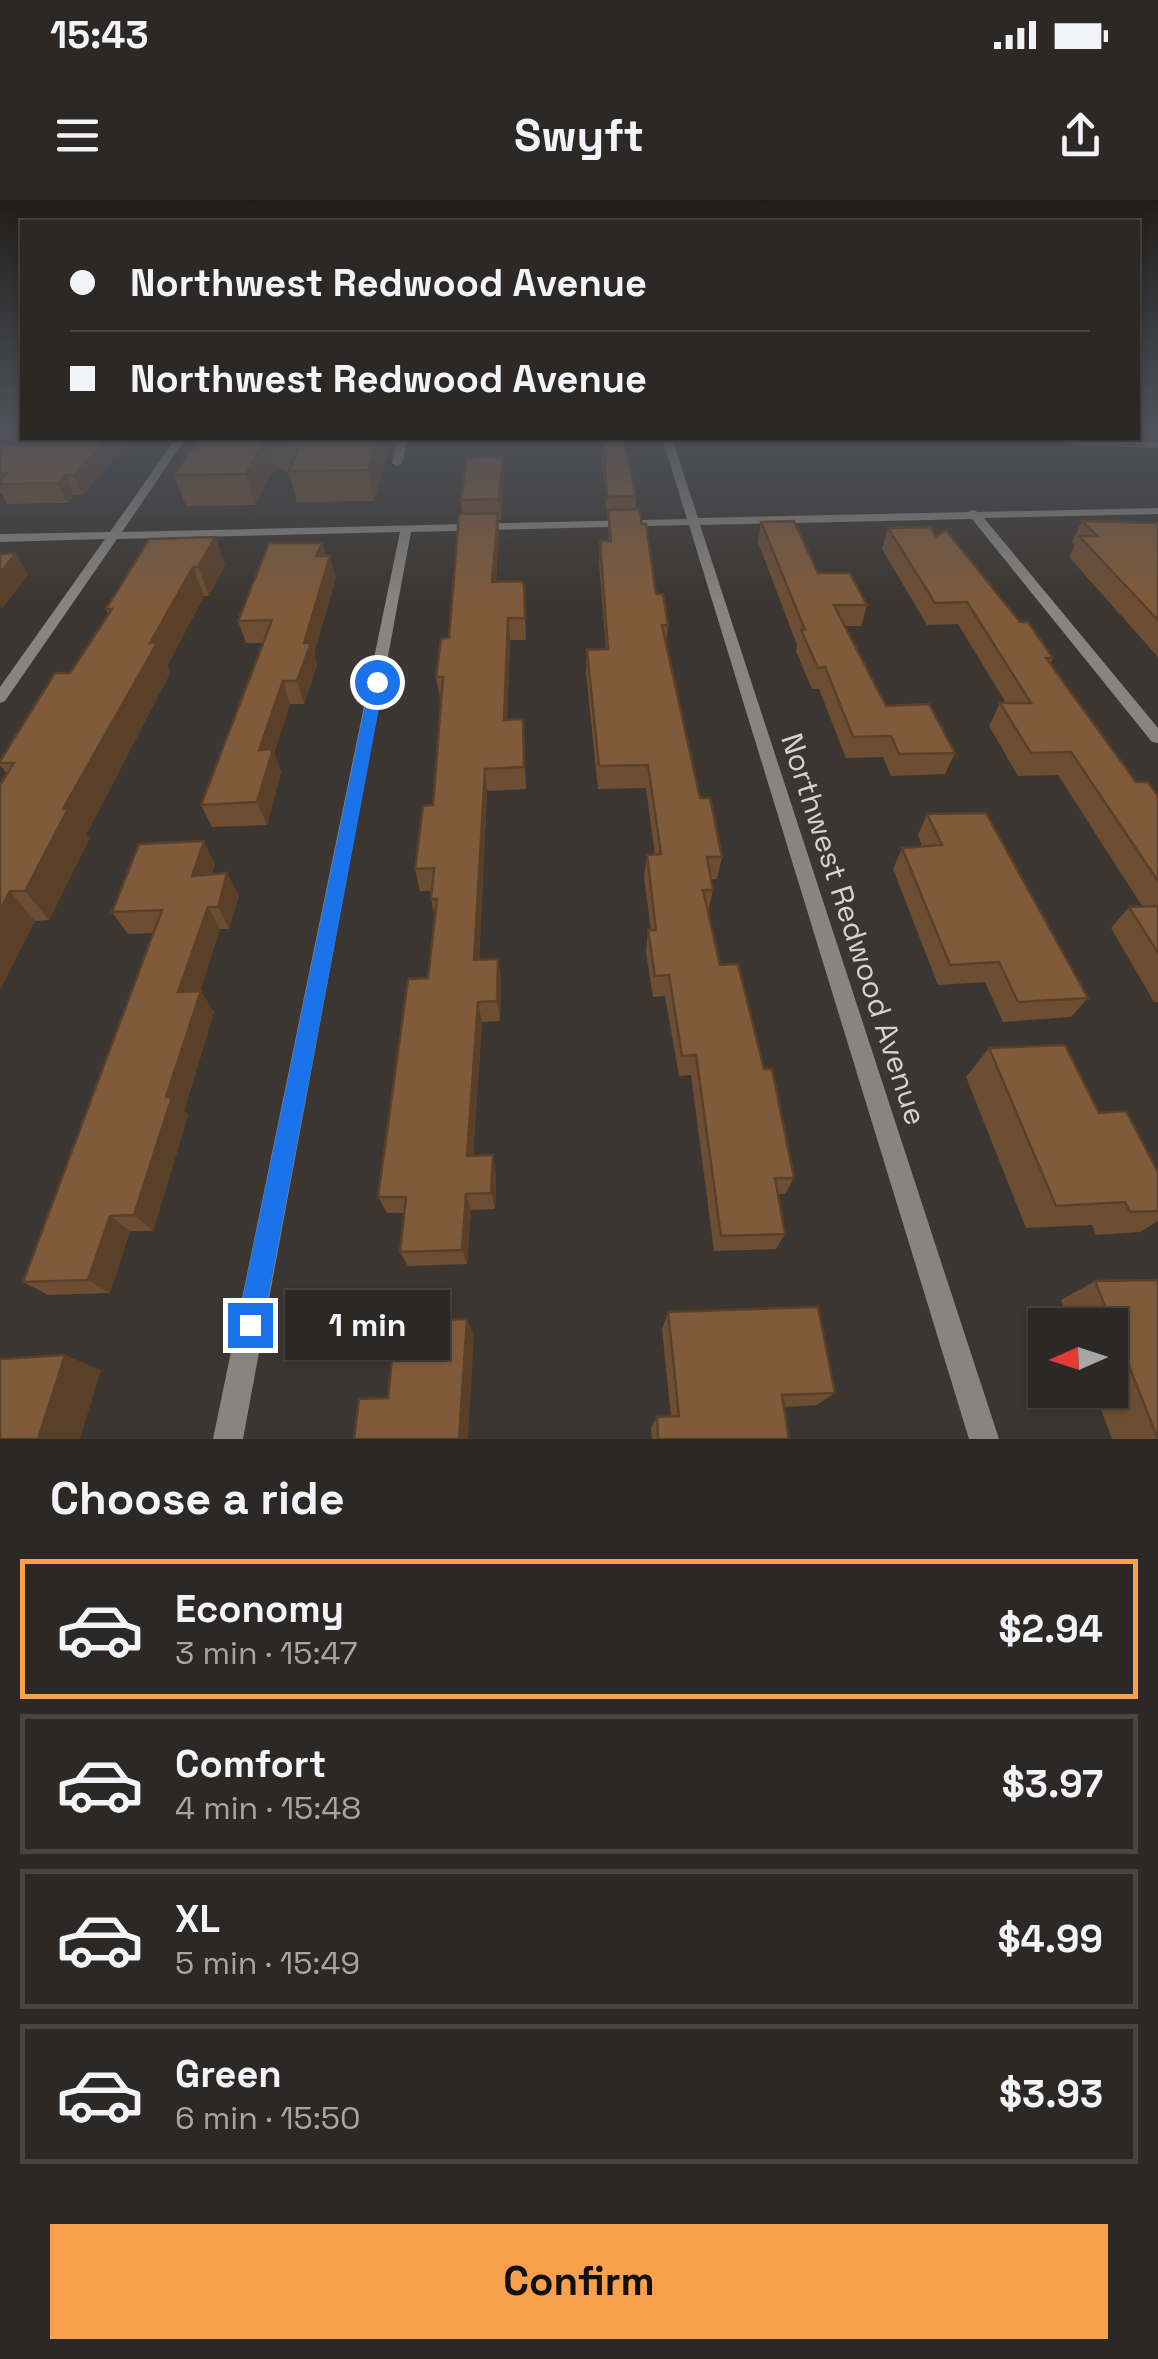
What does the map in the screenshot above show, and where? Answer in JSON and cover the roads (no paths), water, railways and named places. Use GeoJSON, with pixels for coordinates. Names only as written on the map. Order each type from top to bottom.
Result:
{"type":"FeatureCollection","features":[{"type":"Feature","properties":{"kind":"street"},"geometry":{"type":"LineString","coordinates":[[0,698],[146,486]]}},
{"type":"Feature","properties":{"kind":"street","name":"Northwest Redwood Avenue"},"geometry":{"type":"LineString","coordinates":[[683,486],[984,1439]]}},
{"type":"Feature","properties":{"kind":"street"},"geometry":{"type":"LineString","coordinates":[[0,538],[973,513],[1158,512]]}},
{"type":"Feature","properties":{"kind":"street"},"geometry":{"type":"LineString","coordinates":[[973,513],[1158,738]]}},
{"type":"Feature","properties":{"kind":"street"},"geometry":{"type":"LineString","coordinates":[[228,1439],[406,530]]}}]}
